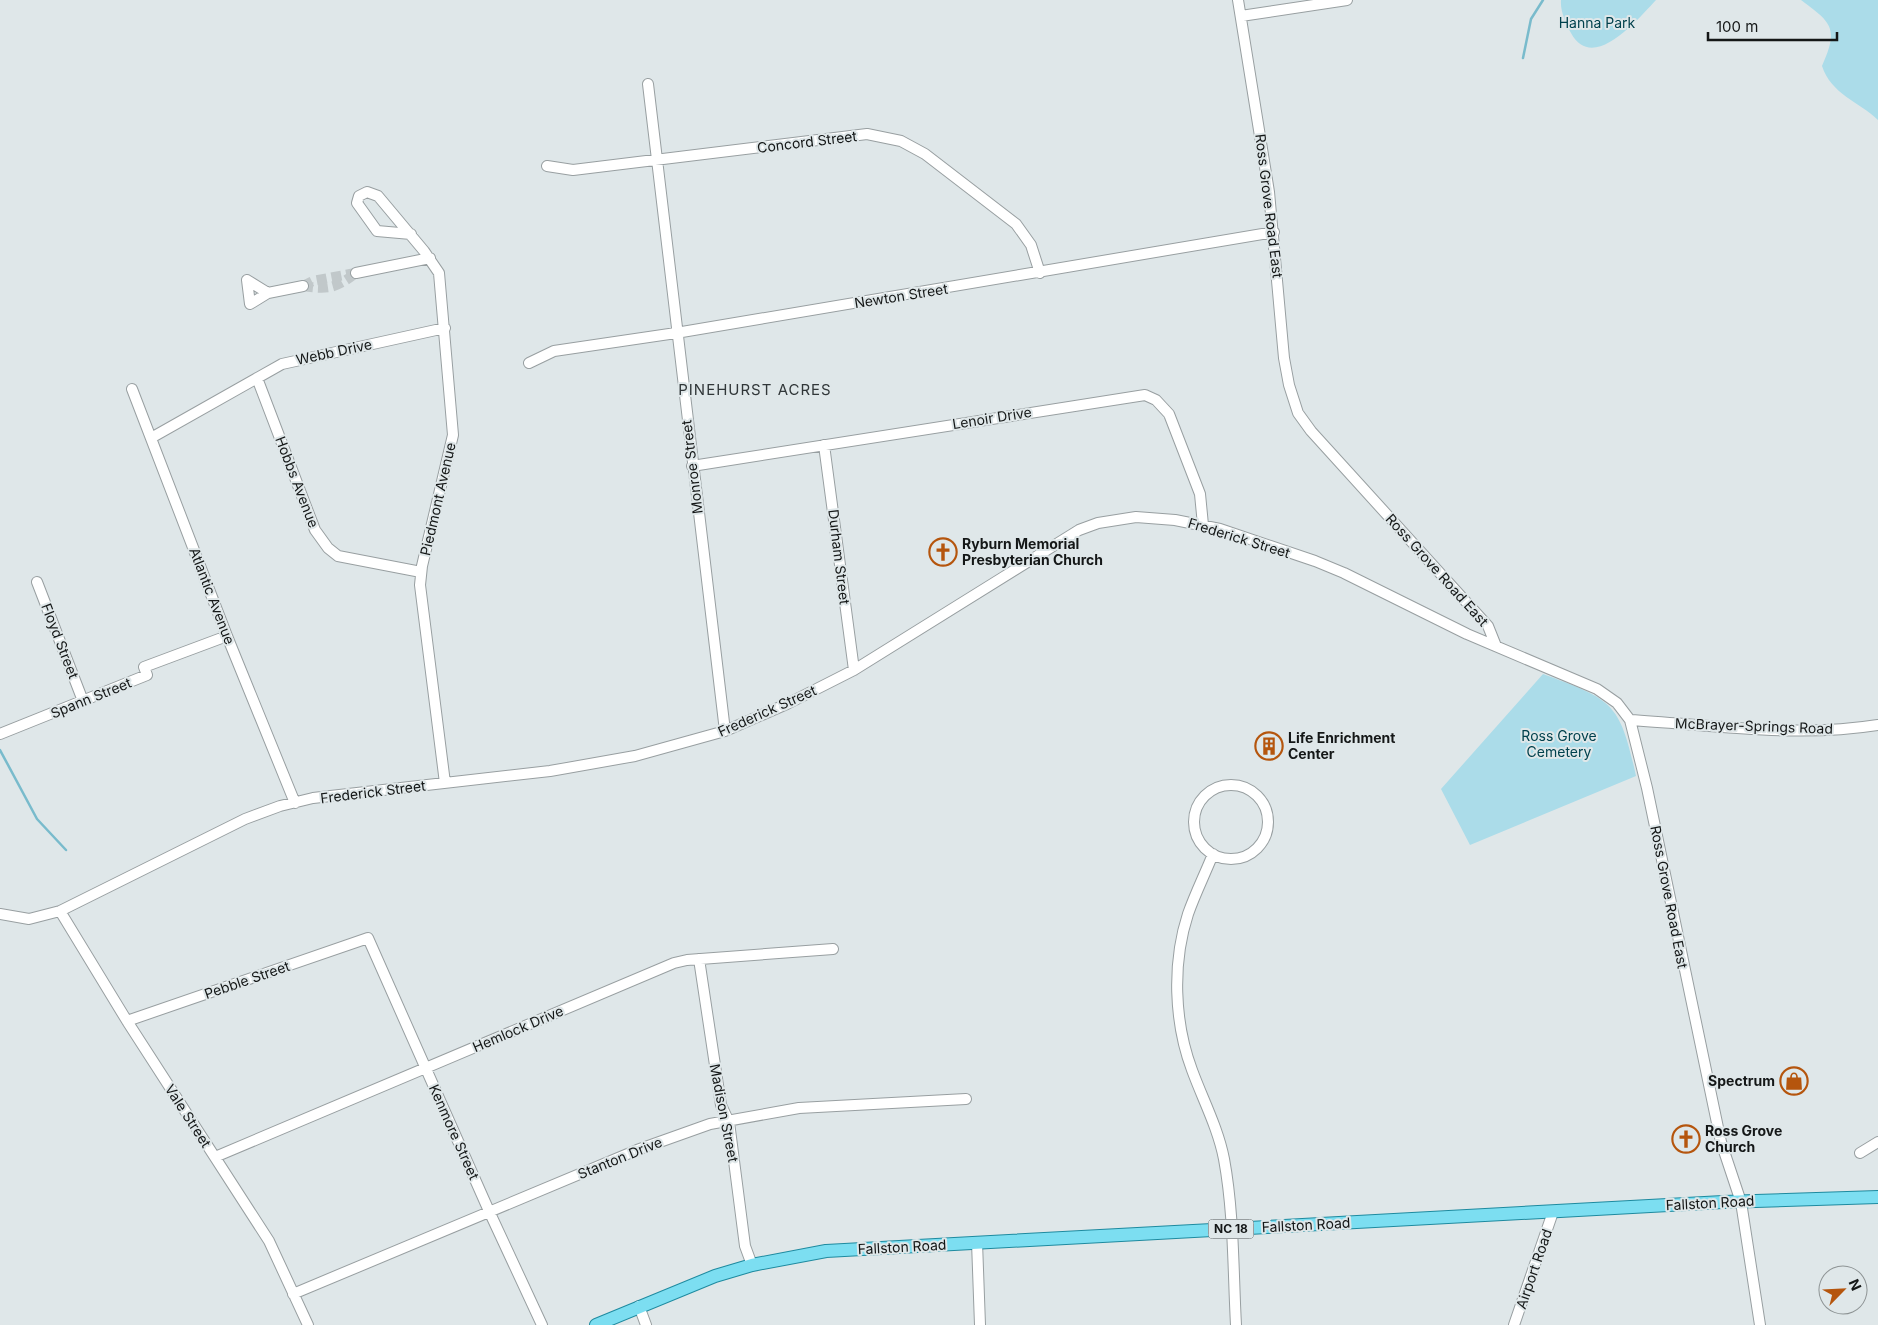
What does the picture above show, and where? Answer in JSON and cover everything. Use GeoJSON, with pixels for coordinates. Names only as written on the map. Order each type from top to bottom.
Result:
{"type":"FeatureCollection","features":[{"type":"Feature","properties":{"kind":"main road","name":"Fallston Road"},"geometry":{"type":"LineString","coordinates":[[596,1325],[686,1287],[752,1265],[826,1251],[1878,1196]]}},
{"type":"Feature","properties":{"kind":"street","name":"Ross Grove Road East"},"geometry":{"type":"LineString","coordinates":[[1238,0],[1274,232],[1284,358],[1292,399],[1298,413],[1311,431],[1488,626],[1496,646],[1597,689],[1616,703],[1630,720],[1650,801],[1721,1142],[1741,1202],[1760,1325]]}},
{"type":"Feature","properties":{"kind":"street"},"geometry":{"type":"LineString","coordinates":[[1241,16],[1347,0]]}},
{"type":"Feature","properties":{"kind":"street","name":"Monroe Street"},"geometry":{"type":"LineString","coordinates":[[648,84],[676,333],[725,731]]}},
{"type":"Feature","properties":{"kind":"street","name":"Concord Street"},"geometry":{"type":"LineString","coordinates":[[548,166],[573,170],[867,134],[901,141],[940,164],[1016,224],[1031,245],[1040,273]]}},
{"type":"Feature","properties":{"kind":"street","name":"Piedmont Avenue"},"geometry":{"type":"LineString","coordinates":[[408,230],[377,231],[357,203],[357,198],[367,192],[375,194],[408,230],[439,273],[445,328],[452,435],[421,572],[421,604],[444,783]]}},
{"type":"Feature","properties":{"kind":"street","name":"Newton Street"},"geometry":{"type":"LineString","coordinates":[[529,363],[554,351],[676,333],[1040,273],[1274,232]]}},
{"type":"Feature","properties":{"kind":"street"},"geometry":{"type":"LineString","coordinates":[[356,273],[430,258]]}},
{"type":"Feature","properties":{"kind":"street"},"geometry":{"type":"LineString","coordinates":[[268,293],[303,286]]}},
{"type":"Feature","properties":{"kind":"street","name":"Webb Drive"},"geometry":{"type":"LineString","coordinates":[[151,438],[257,378],[294,360],[445,328]]}},
{"type":"Feature","properties":{"kind":"street","name":"Hobbs Avenue"},"geometry":{"type":"LineString","coordinates":[[257,378],[315,530],[328,548],[344,558],[421,572]]}},
{"type":"Feature","properties":{"kind":"street","name":"Atlantic Avenue"},"geometry":{"type":"LineString","coordinates":[[132,389],[227,636],[295,803]]}},
{"type":"Feature","properties":{"kind":"street","name":"Lenoir Drive"},"geometry":{"type":"LineString","coordinates":[[692,466],[1145,395],[1156,400],[1169,414],[1200,494],[1203,525]]}},
{"type":"Feature","properties":{"kind":"street","name":"Durham Street"},"geometry":{"type":"LineString","coordinates":[[824,445],[854,670]]}},
{"type":"Feature","properties":{"kind":"street","name":"Frederick Street"},"geometry":{"type":"LineString","coordinates":[[0,914],[29,919],[60,911],[245,820],[313,798],[550,771],[635,756],[725,731],[778,708],[854,670],[1079,530],[1098,523],[1136,517],[1175,520],[1203,525],[1314,561],[1496,646]]}},
{"type":"Feature","properties":{"kind":"street","name":"Floyd Street"},"geometry":{"type":"LineString","coordinates":[[37,582],[84,701]]}},
{"type":"Feature","properties":{"kind":"street","name":"Spann Street"},"geometry":{"type":"LineString","coordinates":[[0,734],[147,675],[144,667],[227,636]]}},
{"type":"Feature","properties":{"kind":"street","name":"McBrayer-Springs Road"},"geometry":{"type":"LineString","coordinates":[[1630,720],[1801,731],[1845,730],[1878,725]]}},
{"type":"Feature","properties":{"kind":"street"},"geometry":{"type":"LineString","coordinates":[[1233,785],[1245,788],[1255,794],[1265,809],[1268,827],[1264,839],[1257,849],[1242,857],[1224,859],[1213,854],[1203,847],[1197,836],[1194,824],[1196,812],[1201,801],[1210,792],[1220,787],[1233,785]]}},
{"type":"Feature","properties":{"kind":"street"},"geometry":{"type":"LineString","coordinates":[[1213,854],[1188,915],[1179,955],[1177,995],[1186,1051],[1221,1144],[1227,1178],[1236,1325]]}},
{"type":"Feature","properties":{"kind":"street","name":"Vale Street"},"geometry":{"type":"LineString","coordinates":[[60,911],[127,1021],[269,1241],[308,1325]]}},
{"type":"Feature","properties":{"kind":"street","name":"Pebble Street"},"geometry":{"type":"LineString","coordinates":[[127,1021],[368,938]]}},
{"type":"Feature","properties":{"kind":"street","name":"Kenmore Street"},"geometry":{"type":"LineString","coordinates":[[368,938],[489,1212],[542,1325]]}},
{"type":"Feature","properties":{"kind":"street","name":"Hemlock Drive"},"geometry":{"type":"LineString","coordinates":[[215,1157],[674,963],[699,959],[832,949]]}},
{"type":"Feature","properties":{"kind":"street","name":"Madison Street"},"geometry":{"type":"LineString","coordinates":[[699,959],[721,1105],[729,1122],[745,1246],[752,1265]]}},
{"type":"Feature","properties":{"kind":"street","name":"Stanton Drive"},"geometry":{"type":"LineString","coordinates":[[293,1294],[638,1150],[703,1126],[799,1108],[966,1099]]}},
{"type":"Feature","properties":{"kind":"street"},"geometry":{"type":"LineString","coordinates":[[1860,1153],[1878,1142]]}},
{"type":"Feature","properties":{"kind":"street","name":"Airport Road"},"geometry":{"type":"LineString","coordinates":[[1514,1325],[1553,1212]]}},
{"type":"Feature","properties":{"kind":"street"},"geometry":{"type":"LineString","coordinates":[[976,1242],[980,1325]]}},
{"type":"Feature","properties":{"kind":"street"},"geometry":{"type":"LineString","coordinates":[[639,1306],[646,1325]]}},
{"type":"Feature","properties":{"kind":"green space","name":"Hanna Park"},"geometry":{"type":"Polygon","coordinates":[[[1561,0],[1656,0],[1639,19],[1615,39],[1591,48],[1580,44],[1571,33],[1562,13],[1561,0]]]}},
{"type":"Feature","properties":{"kind":"green space"},"geometry":{"type":"Polygon","coordinates":[[[1801,0],[1878,0],[1878,120],[1838,90],[1826,76],[1822,66],[1830,43],[1830,27],[1820,15],[1801,0]]]}},
{"type":"Feature","properties":{"kind":"green space","name":"Ross Grove Cemetery"},"geometry":{"type":"Polygon","coordinates":[[[1543,674],[1585,691],[1599,698],[1610,707],[1625,732],[1636,776],[1470,845],[1441,789],[1543,674]]]}},
{"type":"Feature","properties":{"kind":"waterway"},"geometry":{"type":"LineString","coordinates":[[1523,58],[1531,19],[1543,0]]}},
{"type":"Feature","properties":{"kind":"waterway"},"geometry":{"type":"LineString","coordinates":[[0,750],[37,819],[66,850]]}},
{"type":"Feature","properties":{"kind":"tunnel"},"geometry":{"type":"LineString","coordinates":[[303,286],[313,281],[355,273]]}},
{"type":"Feature","properties":{"kind":"tunnel"},"geometry":{"type":"LineString","coordinates":[[303,286],[332,287],[356,273]]}},
{"type":"Feature","properties":{"kind":"place","name":"Ryburn Memorial Presbyterian Church"},"geometry":{"type":"Point","coordinates":[943,552]}},
{"type":"Feature","properties":{"kind":"place","name":"Life Enrichment Center"},"geometry":{"type":"Point","coordinates":[1269,746]}},
{"type":"Feature","properties":{"kind":"place","name":"Spectrum"},"geometry":{"type":"Point","coordinates":[1794,1081]}},
{"type":"Feature","properties":{"kind":"place","name":"Ross Grove Church"},"geometry":{"type":"Point","coordinates":[1686,1139]}},
{"type":"Feature","properties":{"kind":"district","name":"PINEHURST ACRES"},"geometry":{"type":"Point","coordinates":[755,390]}}]}
